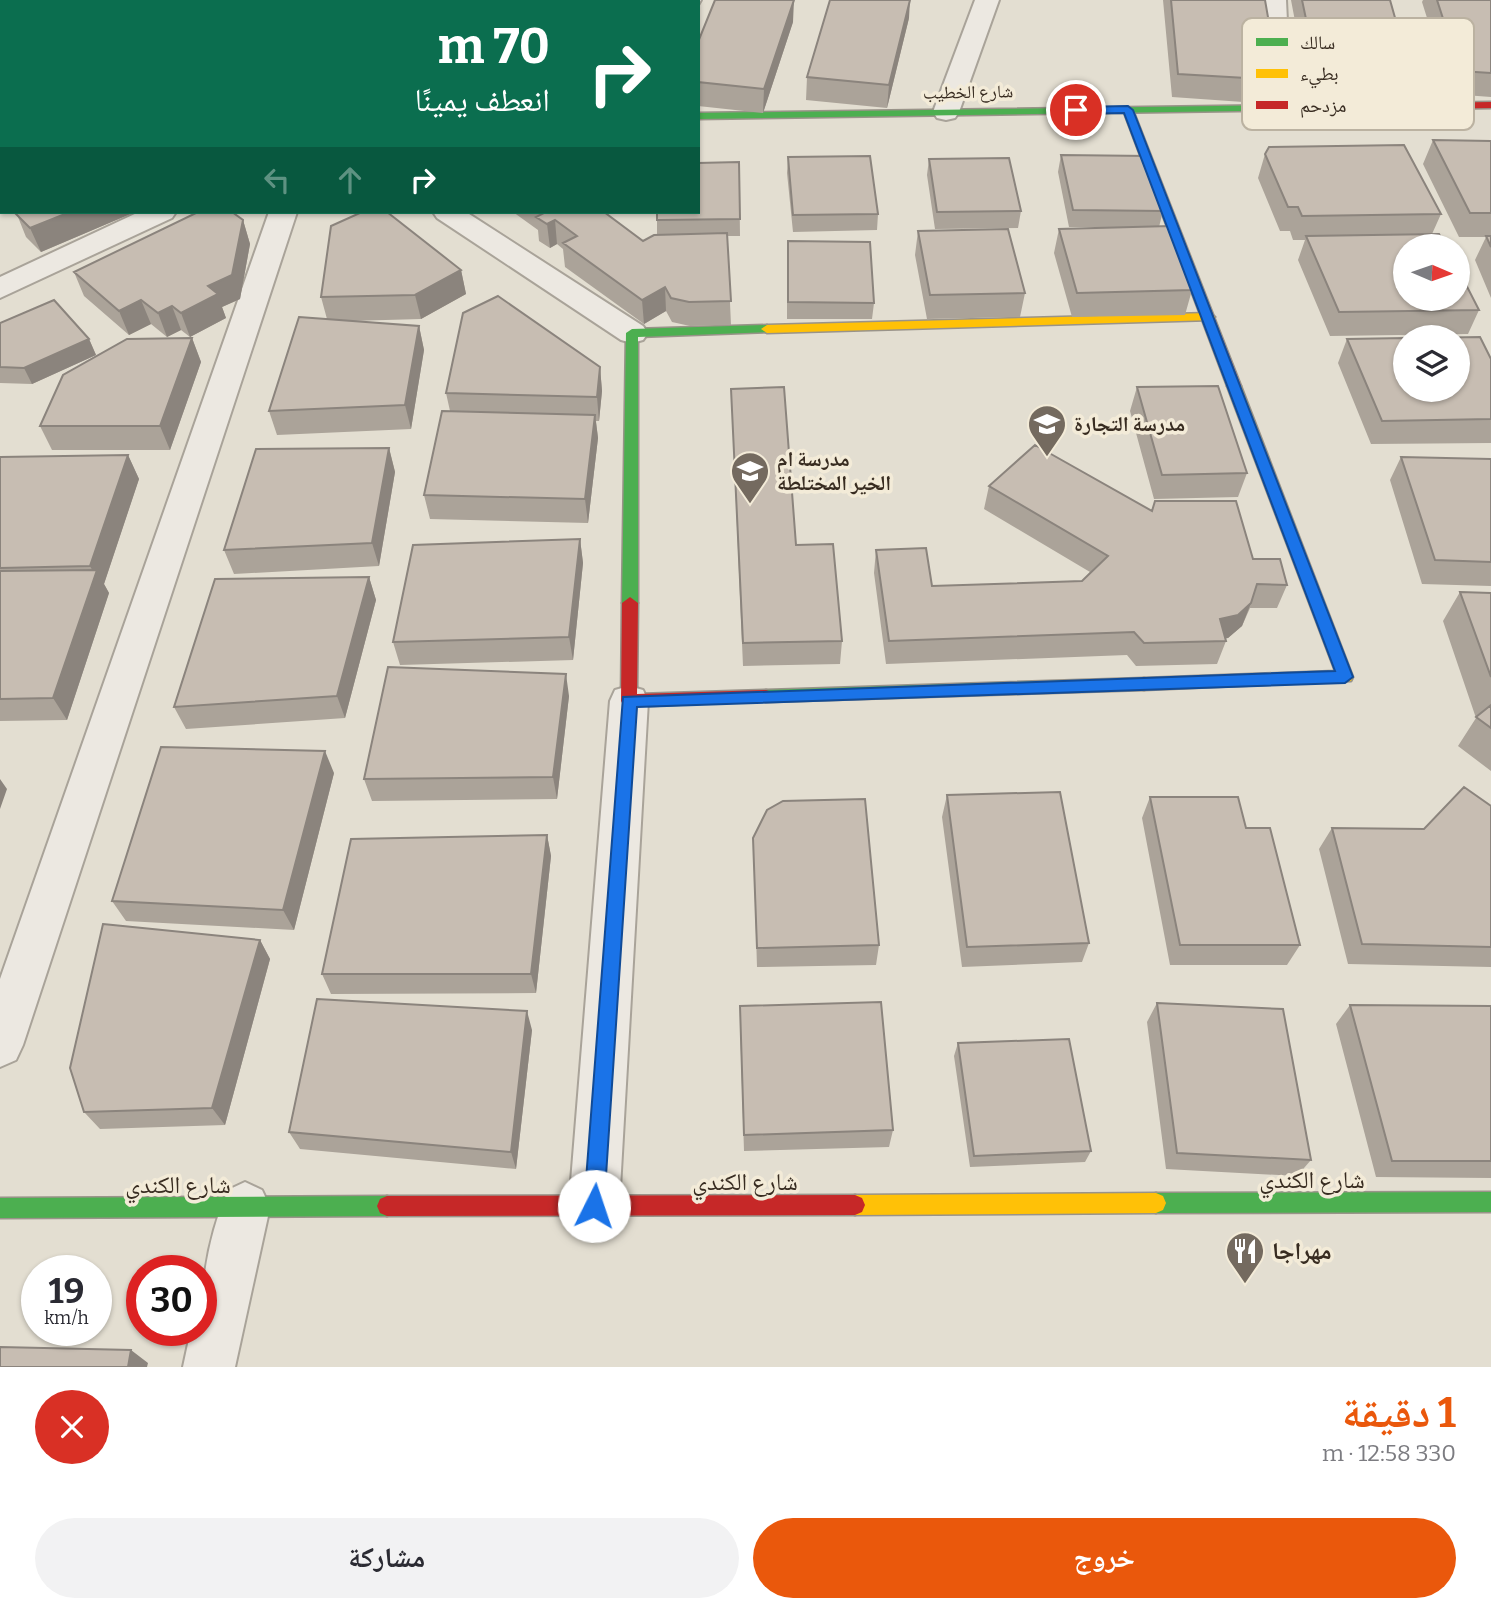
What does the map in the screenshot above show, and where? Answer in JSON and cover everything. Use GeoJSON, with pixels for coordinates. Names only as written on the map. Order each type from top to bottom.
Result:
{"type":"FeatureCollection","features":[{"type":"Feature","properties":{"kind":"street"},"geometry":{"type":"LineString","coordinates":[[947,112],[987,0]]}},
{"type":"Feature","properties":{"kind":"street"},"geometry":{"type":"LineString","coordinates":[[1274,0],[1275,18]]}},
{"type":"Feature","properties":{"kind":"street","name":"شارع الخطيب"},"geometry":{"type":"LineString","coordinates":[[700,116],[1242,108]]}},
{"type":"Feature","properties":{"kind":"street"},"geometry":{"type":"LineString","coordinates":[[629,701],[1345,677],[1128,110]]}},
{"type":"Feature","properties":{"kind":"street"},"geometry":{"type":"LineString","coordinates":[[0,289],[158,214]]}},
{"type":"Feature","properties":{"kind":"street"},"geometry":{"type":"LineString","coordinates":[[0,1045],[282,214]]}},
{"type":"Feature","properties":{"kind":"street"},"geometry":{"type":"LineString","coordinates":[[450,214],[632,333],[1209,317]]}},
{"type":"Feature","properties":{"kind":"street"},"geometry":{"type":"LineString","coordinates":[[594,1206],[629,701],[632,333]]}},
{"type":"Feature","properties":{"kind":"street","name":"شارع الكندي"},"geometry":{"type":"LineString","coordinates":[[0,1208],[1491,1202]]}},
{"type":"Feature","properties":{"kind":"street"},"geometry":{"type":"LineString","coordinates":[[209,1367],[245,1207]]}},
{"type":"Feature","properties":{"kind":"building"},"geometry":{"type":"Polygon","coordinates":[[[715,0],[794,0],[764,89],[700,82],[700,37],[715,0]]]}},
{"type":"Feature","properties":{"kind":"building"},"geometry":{"type":"Polygon","coordinates":[[[830,0],[910,0],[889,85],[807,77],[830,0]]]}},
{"type":"Feature","properties":{"kind":"building"},"geometry":{"type":"Polygon","coordinates":[[[1171,0],[1265,0],[1268,18],[1242,18],[1242,78],[1178,74],[1171,0]]]}},
{"type":"Feature","properties":{"kind":"building"},"geometry":{"type":"Polygon","coordinates":[[[1302,0],[1390,0],[1395,18],[1306,18],[1302,0]]]}},
{"type":"Feature","properties":{"kind":"building"},"geometry":{"type":"Polygon","coordinates":[[[1437,0],[1491,0],[1491,73],[1474,72],[1474,18],[1443,18],[1437,0]]]}},
{"type":"Feature","properties":{"kind":"building"},"geometry":{"type":"Polygon","coordinates":[[[1433,140],[1491,141],[1491,213],[1470,213],[1433,140]]]}},
{"type":"Feature","properties":{"kind":"building"},"geometry":{"type":"Polygon","coordinates":[[[1404,145],[1441,214],[1302,216],[1298,207],[1288,207],[1265,154],[1269,147],[1404,145]]]}},
{"type":"Feature","properties":{"kind":"building"},"geometry":{"type":"Polygon","coordinates":[[[1061,155],[1148,156],[1163,211],[1073,210],[1061,155]]]}},
{"type":"Feature","properties":{"kind":"building"},"geometry":{"type":"Polygon","coordinates":[[[870,156],[878,214],[793,215],[788,157],[870,156]]]}},
{"type":"Feature","properties":{"kind":"building"},"geometry":{"type":"Polygon","coordinates":[[[1009,158],[1021,211],[937,212],[929,159],[1009,158]]]}},
{"type":"Feature","properties":{"kind":"building"},"geometry":{"type":"Polygon","coordinates":[[[739,162],[740,219],[657,220],[657,214],[700,214],[700,163],[739,162]]]}},
{"type":"Feature","properties":{"kind":"building"},"geometry":{"type":"Polygon","coordinates":[[[16,214],[65,214],[30,228],[16,214]]]}},
{"type":"Feature","properties":{"kind":"building"},"geometry":{"type":"Polygon","coordinates":[[[194,214],[235,214],[243,220],[232,275],[208,286],[218,294],[181,313],[172,306],[158,313],[141,300],[119,311],[74,272],[194,214]]]}},
{"type":"Feature","properties":{"kind":"building"},"geometry":{"type":"Polygon","coordinates":[[[358,214],[390,214],[461,270],[415,295],[321,297],[331,226],[358,214]]]}},
{"type":"Feature","properties":{"kind":"building"},"geometry":{"type":"Polygon","coordinates":[[[542,214],[607,214],[643,241],[654,235],[727,233],[731,301],[689,302],[671,298],[665,287],[642,300],[563,243],[577,236],[555,220],[547,224],[536,217],[542,214]]]}},
{"type":"Feature","properties":{"kind":"building"},"geometry":{"type":"Polygon","coordinates":[[[1170,226],[1192,290],[1077,293],[1059,229],[1170,226]]]}},
{"type":"Feature","properties":{"kind":"building"},"geometry":{"type":"Polygon","coordinates":[[[1008,229],[1025,293],[930,295],[918,231],[1008,229]]]}},
{"type":"Feature","properties":{"kind":"building"},"geometry":{"type":"Polygon","coordinates":[[[1393,235],[1393,311],[1339,312],[1306,236],[1393,235]]]}},
{"type":"Feature","properties":{"kind":"building"},"geometry":{"type":"Polygon","coordinates":[[[788,241],[870,242],[874,303],[788,302],[788,241]]]}},
{"type":"Feature","properties":{"kind":"building"},"geometry":{"type":"Polygon","coordinates":[[[1470,292],[1479,310],[1470,310],[1470,292]]]}},
{"type":"Feature","properties":{"kind":"building"},"geometry":{"type":"Polygon","coordinates":[[[498,296],[600,367],[597,397],[446,393],[463,313],[498,296]]]}},
{"type":"Feature","properties":{"kind":"building"},"geometry":{"type":"Polygon","coordinates":[[[54,300],[89,339],[24,368],[0,367],[0,323],[54,300]]]}},
{"type":"Feature","properties":{"kind":"building"},"geometry":{"type":"Polygon","coordinates":[[[299,317],[419,326],[405,405],[269,411],[299,317]]]}},
{"type":"Feature","properties":{"kind":"building"},"geometry":{"type":"Polygon","coordinates":[[[1470,337],[1480,337],[1491,359],[1491,419],[1382,421],[1347,339],[1393,338],[1393,402],[1470,402],[1470,337]]]}},
{"type":"Feature","properties":{"kind":"building"},"geometry":{"type":"Polygon","coordinates":[[[192,338],[160,426],[40,426],[63,375],[127,339],[192,338]]]}},
{"type":"Feature","properties":{"kind":"building"},"geometry":{"type":"Polygon","coordinates":[[[1218,386],[1247,473],[1162,475],[1137,387],[1218,386]]]}},
{"type":"Feature","properties":{"kind":"building"},"geometry":{"type":"Polygon","coordinates":[[[784,387],[796,545],[833,544],[842,641],[743,643],[731,389],[784,387]]]}},
{"type":"Feature","properties":{"kind":"building"},"geometry":{"type":"Polygon","coordinates":[[[442,411],[595,415],[585,499],[424,495],[442,411]]]}},
{"type":"Feature","properties":{"kind":"building"},"geometry":{"type":"Polygon","coordinates":[[[1035,445],[1152,511],[1155,501],[1236,501],[1253,559],[1280,559],[1287,585],[1257,584],[1251,603],[1238,615],[1220,619],[1226,641],[1144,643],[1134,632],[889,641],[876,550],[926,548],[932,586],[1082,581],[1108,556],[989,486],[1035,445]]]}},
{"type":"Feature","properties":{"kind":"building"},"geometry":{"type":"Polygon","coordinates":[[[389,448],[372,543],[224,550],[256,449],[389,448]]]}},
{"type":"Feature","properties":{"kind":"building"},"geometry":{"type":"Polygon","coordinates":[[[128,455],[90,566],[0,568],[0,457],[128,455]]]}},
{"type":"Feature","properties":{"kind":"building"},"geometry":{"type":"Polygon","coordinates":[[[1401,457],[1491,459],[1491,562],[1435,560],[1401,457]]]}},
{"type":"Feature","properties":{"kind":"building"},"geometry":{"type":"Polygon","coordinates":[[[580,539],[569,637],[393,642],[413,545],[580,539]]]}},
{"type":"Feature","properties":{"kind":"building"},"geometry":{"type":"Polygon","coordinates":[[[97,570],[53,698],[0,699],[0,571],[97,570]]]}},
{"type":"Feature","properties":{"kind":"building"},"geometry":{"type":"Polygon","coordinates":[[[369,577],[337,696],[174,707],[215,579],[369,577]]]}},
{"type":"Feature","properties":{"kind":"building"},"geometry":{"type":"Polygon","coordinates":[[[1460,592],[1491,593],[1491,677],[1460,592]]]}},
{"type":"Feature","properties":{"kind":"building"},"geometry":{"type":"Polygon","coordinates":[[[388,667],[566,674],[553,777],[364,779],[388,667]]]}},
{"type":"Feature","properties":{"kind":"building"},"geometry":{"type":"Polygon","coordinates":[[[1491,705],[1491,728],[1476,717],[1491,705]]]}},
{"type":"Feature","properties":{"kind":"building"},"geometry":{"type":"Polygon","coordinates":[[[161,747],[325,751],[283,910],[112,901],[161,747]]]}},
{"type":"Feature","properties":{"kind":"building"},"geometry":{"type":"Polygon","coordinates":[[[1464,787],[1491,806],[1491,947],[1362,944],[1332,828],[1424,829],[1464,787]]]}},
{"type":"Feature","properties":{"kind":"building"},"geometry":{"type":"Polygon","coordinates":[[[1060,792],[1089,943],[967,947],[947,795],[1060,792]]]}},
{"type":"Feature","properties":{"kind":"building"},"geometry":{"type":"Polygon","coordinates":[[[1150,797],[1238,797],[1246,828],[1270,828],[1300,945],[1180,945],[1150,797]]]}},
{"type":"Feature","properties":{"kind":"building"},"geometry":{"type":"Polygon","coordinates":[[[865,799],[879,945],[757,948],[753,838],[767,810],[783,801],[865,799]]]}},
{"type":"Feature","properties":{"kind":"building"},"geometry":{"type":"Polygon","coordinates":[[[547,835],[531,974],[322,974],[351,839],[547,835]]]}},
{"type":"Feature","properties":{"kind":"building"},"geometry":{"type":"Polygon","coordinates":[[[103,924],[260,940],[212,1108],[84,1112],[70,1068],[103,924]]]}},
{"type":"Feature","properties":{"kind":"building"},"geometry":{"type":"Polygon","coordinates":[[[317,999],[527,1011],[511,1152],[289,1132],[317,999]]]}},
{"type":"Feature","properties":{"kind":"building"},"geometry":{"type":"Polygon","coordinates":[[[881,1002],[893,1130],[744,1135],[740,1006],[881,1002]]]}},
{"type":"Feature","properties":{"kind":"building"},"geometry":{"type":"Polygon","coordinates":[[[1157,1003],[1283,1009],[1311,1160],[1177,1153],[1157,1003]]]}},
{"type":"Feature","properties":{"kind":"building"},"geometry":{"type":"Polygon","coordinates":[[[1350,1005],[1491,1006],[1491,1161],[1392,1161],[1350,1005]]]}},
{"type":"Feature","properties":{"kind":"building"},"geometry":{"type":"Polygon","coordinates":[[[1069,1039],[1091,1151],[974,1156],[958,1043],[1069,1039]]]}},
{"type":"Feature","properties":{"kind":"building"},"geometry":{"type":"Polygon","coordinates":[[[0,1347],[131,1350],[128,1367],[0,1367],[0,1347]]]}},
{"type":"Feature","properties":{"kind":"traffic: fast"},"geometry":{"type":"LineString","coordinates":[[700,116],[1242,109]]}},
{"type":"Feature","properties":{"kind":"traffic: fast"},"geometry":{"type":"LineString","coordinates":[[630,603],[632,333],[767,329]]}},
{"type":"Feature","properties":{"kind":"traffic: fast"},"geometry":{"type":"LineString","coordinates":[[766,696],[1144,684]]}},
{"type":"Feature","properties":{"kind":"traffic: fast"},"geometry":{"type":"LineString","coordinates":[[1156,1203],[1491,1202]]}},
{"type":"Feature","properties":{"kind":"traffic: fast"},"geometry":{"type":"LineString","coordinates":[[0,1208],[387,1206]]}},
{"type":"Feature","properties":{"kind":"traffic: slow"},"geometry":{"type":"LineString","coordinates":[[767,329],[1209,317]]}},
{"type":"Feature","properties":{"kind":"traffic: slow"},"geometry":{"type":"LineString","coordinates":[[1144,684],[1345,677],[1234,386]]}},
{"type":"Feature","properties":{"kind":"traffic: slow"},"geometry":{"type":"LineString","coordinates":[[855,1205],[1156,1203]]}},
{"type":"Feature","properties":{"kind":"traffic: jam"},"geometry":{"type":"LineString","coordinates":[[1474,105],[1491,105]]}},
{"type":"Feature","properties":{"kind":"traffic: jam"},"geometry":{"type":"LineString","coordinates":[[1128,110],[1234,386]]}},
{"type":"Feature","properties":{"kind":"traffic: jam"},"geometry":{"type":"LineString","coordinates":[[630,603],[629,701],[766,696]]}},
{"type":"Feature","properties":{"kind":"traffic: jam"},"geometry":{"type":"LineString","coordinates":[[387,1206],[855,1205]]}},
{"type":"Feature","properties":{"kind":"place","name":"مدرسة التجارة"},"geometry":{"type":"Point","coordinates":[1047,458]}},
{"type":"Feature","properties":{"kind":"place","name":"مدرسة ام الخير المختلطة"},"geometry":{"type":"Point","coordinates":[750,505]}},
{"type":"Feature","properties":{"kind":"place","name":"مهراجا"},"geometry":{"type":"Point","coordinates":[1245,1285]}},
{"type":"Feature","properties":{"kind":"route"},"geometry":{"type":"LineString","coordinates":[[594,1206],[629,701],[1345,677],[1128,110],[1076,110]]}}]}
